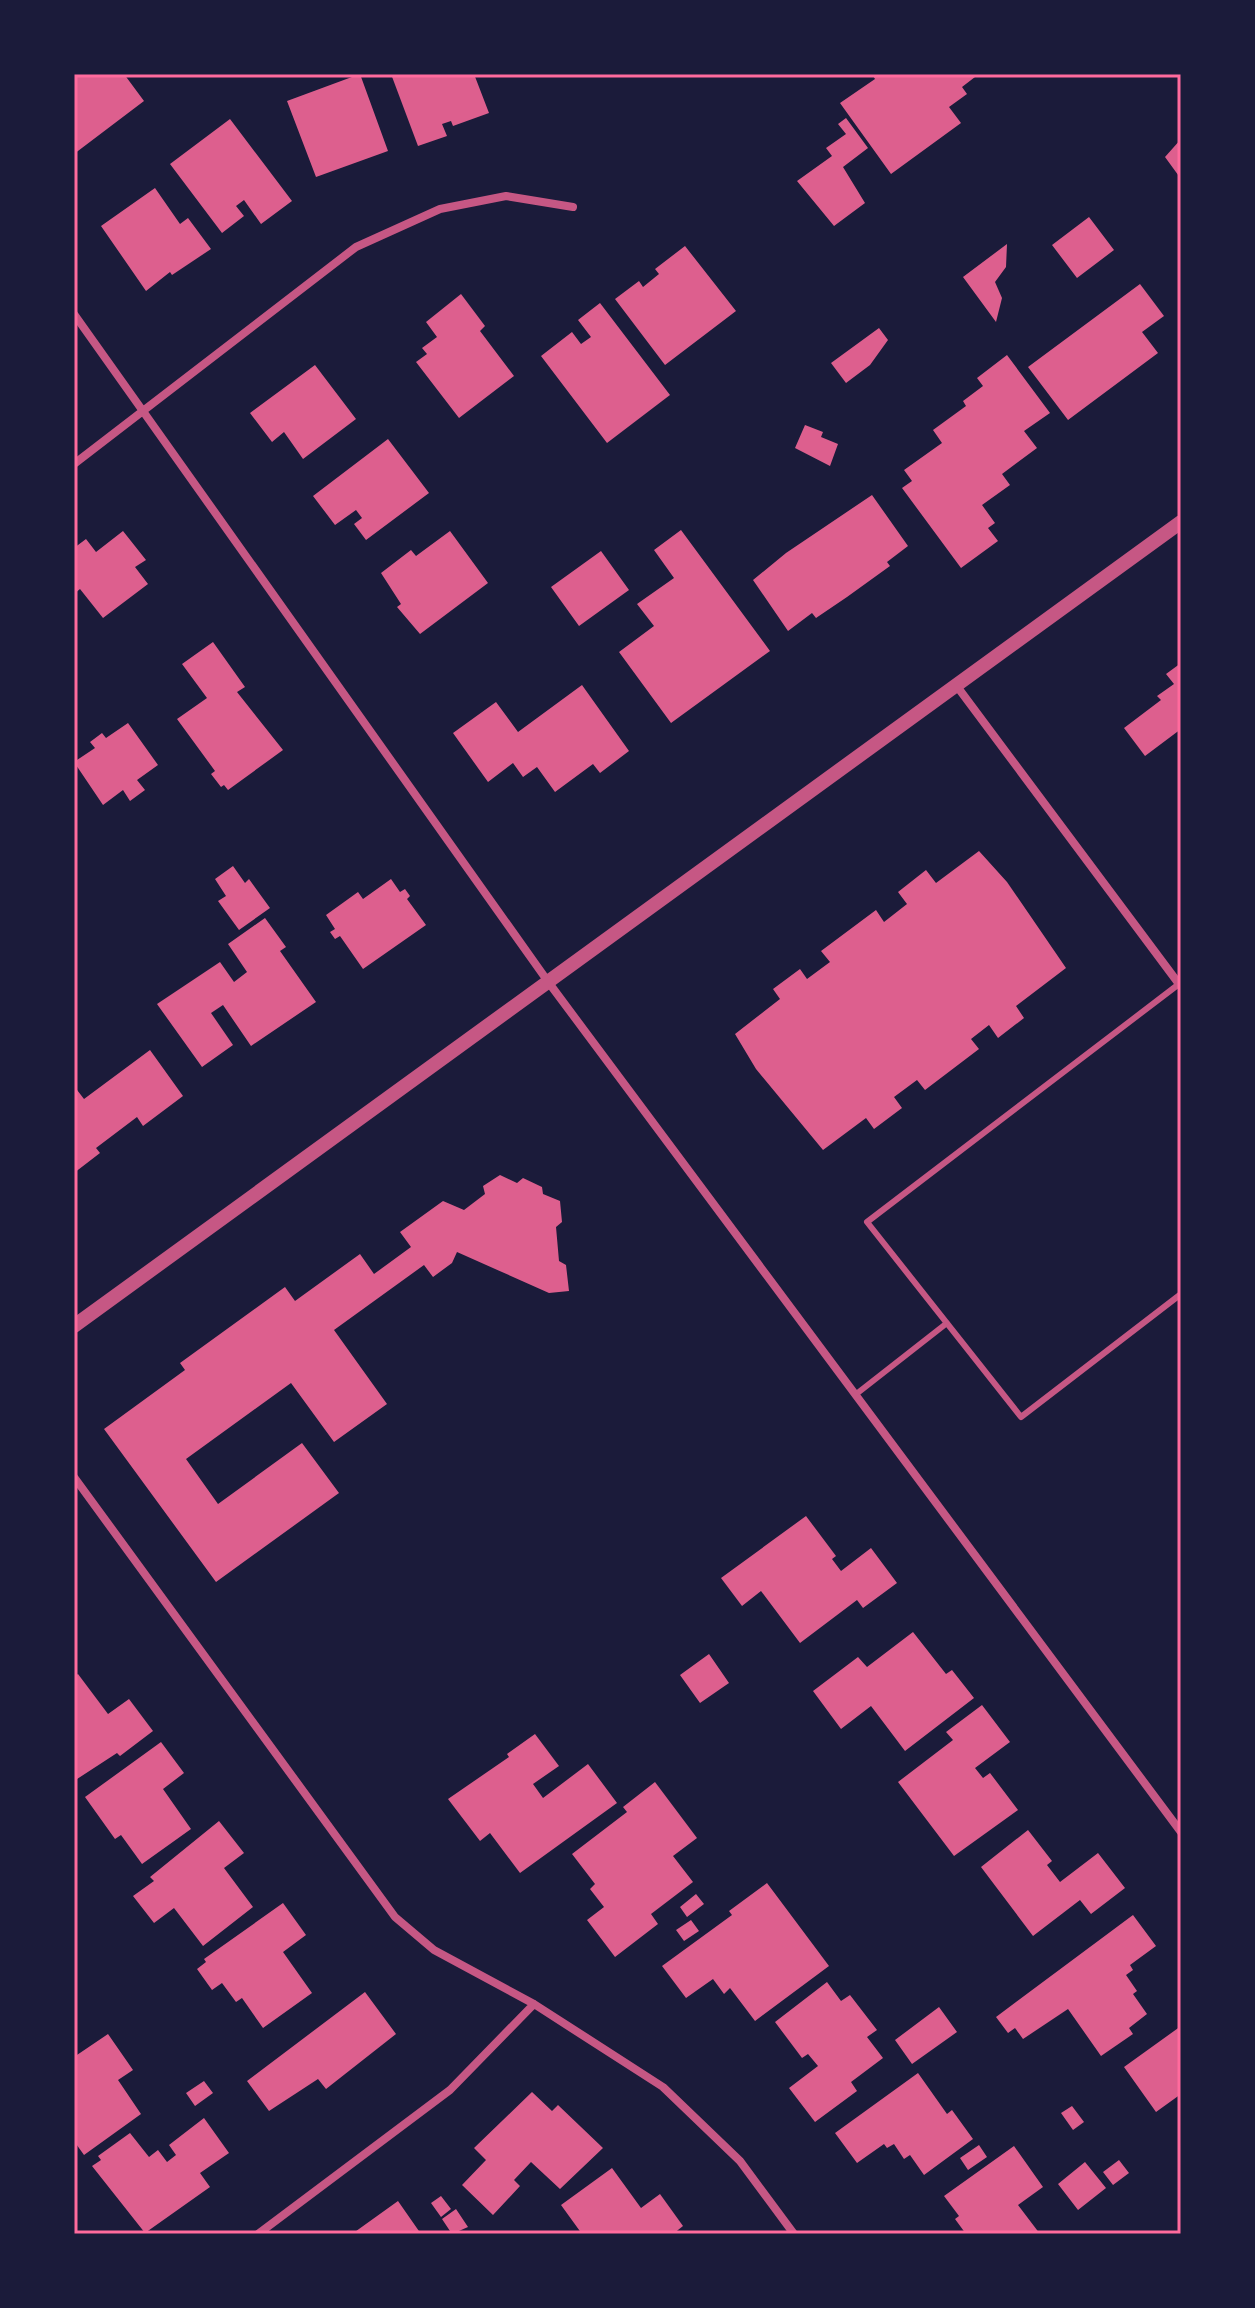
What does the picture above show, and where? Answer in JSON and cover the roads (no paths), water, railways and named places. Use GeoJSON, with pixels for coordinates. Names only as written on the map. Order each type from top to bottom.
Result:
{"type":"FeatureCollection","features":[{"type":"Feature","properties":{"kind":"street"},"geometry":{"type":"LineString","coordinates":[[74,464],[356,247],[440,209],[506,196],[573,207]]}},
{"type":"Feature","properties":{"kind":"street"},"geometry":{"type":"LineString","coordinates":[[74,314],[146,411],[549,983],[1181,1832]]}},
{"type":"Feature","properties":{"kind":"street"},"geometry":{"type":"LineString","coordinates":[[74,1326],[1181,522]]}},
{"type":"Feature","properties":{"kind":"street"},"geometry":{"type":"LineString","coordinates":[[956,685],[1180,986]]}},
{"type":"Feature","properties":{"kind":"street"},"geometry":{"type":"LineString","coordinates":[[74,1477],[395,1917],[434,1950],[534,2004],[663,2087],[740,2161],[794,2234]]}},
{"type":"Feature","properties":{"kind":"street"},"geometry":{"type":"LineString","coordinates":[[258,2234],[450,2090],[534,2004]]}},
{"type":"Feature","properties":{"kind":"lane"},"geometry":{"type":"LineString","coordinates":[[1180,986],[867,1222],[1021,1417],[1181,1294]]}},
{"type":"Feature","properties":{"kind":"lane"},"geometry":{"type":"LineString","coordinates":[[855,1395],[947,1323]]}}]}
